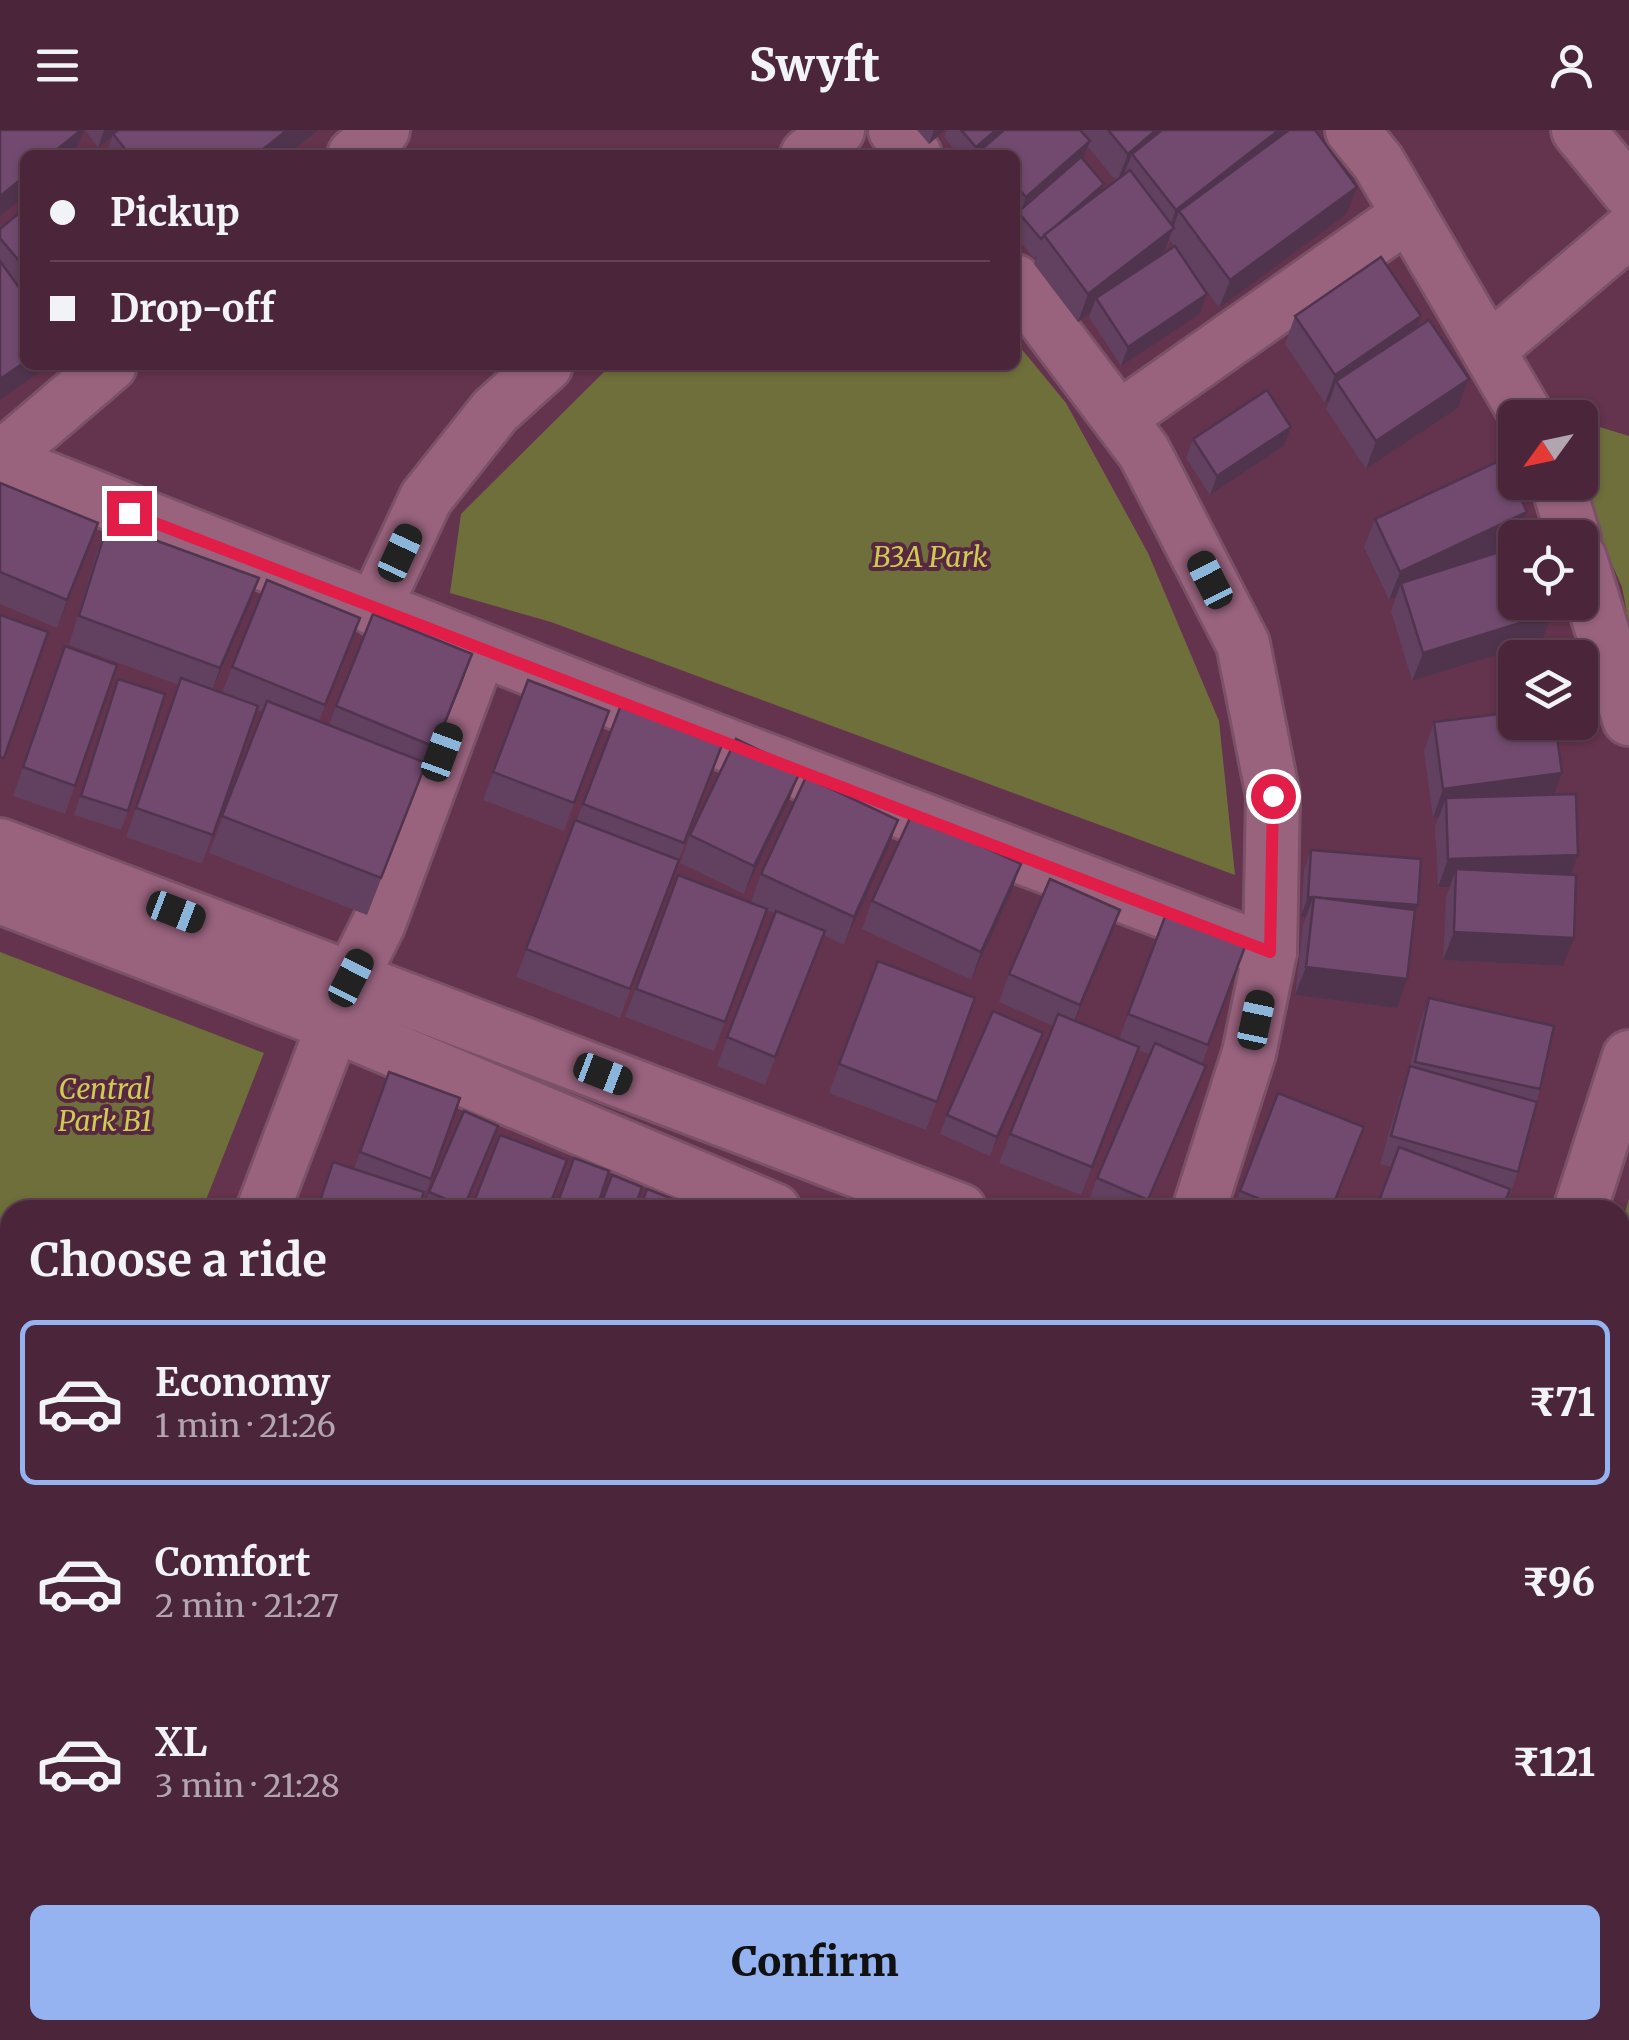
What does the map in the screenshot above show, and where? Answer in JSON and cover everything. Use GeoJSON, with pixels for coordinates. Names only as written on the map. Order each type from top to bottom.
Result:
{"type":"FeatureCollection","features":[{"type":"Feature","properties":{"kind":"street"},"geometry":{"type":"LineString","coordinates":[[360,150],[383,130]]}},
{"type":"Feature","properties":{"kind":"street"},"geometry":{"type":"LineString","coordinates":[[813,150],[838,130]]}},
{"type":"Feature","properties":{"kind":"street"},"geometry":{"type":"LineString","coordinates":[[895,130],[911,150]]}},
{"type":"Feature","properties":{"kind":"street"},"geometry":{"type":"LineString","coordinates":[[1352,130],[1378,162],[1518,400]]}},
{"type":"Feature","properties":{"kind":"street"},"geometry":{"type":"LineString","coordinates":[[1490,349],[1627,228],[1578,130]]}},
{"type":"Feature","properties":{"kind":"street"},"geometry":{"type":"LineString","coordinates":[[1119,418],[1409,214]]}},
{"type":"Feature","properties":{"kind":"street"},"geometry":{"type":"LineString","coordinates":[[1020,288],[1144,452],[1243,644],[1273,796],[1270,952],[1249,1054],[1201,1200]]}},
{"type":"Feature","properties":{"kind":"street"},"geometry":{"type":"LineString","coordinates":[[104,370],[0,460],[480,650],[1270,952]]}},
{"type":"Feature","properties":{"kind":"street"},"geometry":{"type":"LineString","coordinates":[[374,608],[426,498],[495,412],[541,370]]}},
{"type":"Feature","properties":{"kind":"street"},"geometry":{"type":"LineString","coordinates":[[1598,617],[1629,719]]}},
{"type":"Feature","properties":{"kind":"street"},"geometry":{"type":"LineString","coordinates":[[267,1200],[342,1002],[379,923],[480,650]]}},
{"type":"Feature","properties":{"kind":"street"},"geometry":{"type":"LineString","coordinates":[[0,845],[342,1002],[753,1200]]}},
{"type":"Feature","properties":{"kind":"street"},"geometry":{"type":"LineString","coordinates":[[0,897],[342,1002],[886,1197]]}},
{"type":"Feature","properties":{"kind":"street"},"geometry":{"type":"LineString","coordinates":[[1583,1200],[1629,1056]]}},
{"type":"Feature","properties":{"kind":"green space","name":"B3A Park"},"geometry":{"type":"Polygon","coordinates":[[[1020,347],[1066,403],[1148,553],[1219,721],[1235,875],[551,622],[450,593],[461,514],[606,370],[1020,370],[1020,347]]]}},
{"type":"Feature","properties":{"kind":"green space"},"geometry":{"type":"Polygon","coordinates":[[[1598,427],[1629,436],[1629,624],[1622,587],[1598,533],[1598,520],[1592,520],[1584,500],[1598,500],[1598,427]]]}},
{"type":"Feature","properties":{"kind":"green space","name":"Central Park B1"},"geometry":{"type":"Polygon","coordinates":[[[0,952],[264,1053],[206,1200],[0,1200],[0,952]]]}},
{"type":"Feature","properties":{"kind":"building"},"geometry":{"type":"Polygon","coordinates":[[[0,130],[81,130],[56,150],[20,150],[20,180],[0,196],[0,130]]]}},
{"type":"Feature","properties":{"kind":"building"},"geometry":{"type":"Polygon","coordinates":[[[118,130],[287,130],[262,150],[126,150],[113,134],[118,130]]]}},
{"type":"Feature","properties":{"kind":"building"},"geometry":{"type":"Polygon","coordinates":[[[961,130],[996,130],[976,147],[961,130]]]}},
{"type":"Feature","properties":{"kind":"building"},"geometry":{"type":"Polygon","coordinates":[[[1004,130],[1080,130],[1090,141],[1026,197],[1020,190],[1020,150],[983,148],[1004,130]]]}},
{"type":"Feature","properties":{"kind":"building"},"geometry":{"type":"Polygon","coordinates":[[[1108,130],[1156,130],[1128,154],[1108,130]]]}},
{"type":"Feature","properties":{"kind":"building"},"geometry":{"type":"Polygon","coordinates":[[[1162,130],[1279,130],[1176,210],[1132,154],[1162,130]]]}},
{"type":"Feature","properties":{"kind":"building"},"geometry":{"type":"Polygon","coordinates":[[[1289,130],[1315,130],[1357,187],[1230,280],[1179,211],[1289,130]]]}},
{"type":"Feature","properties":{"kind":"building"},"geometry":{"type":"Polygon","coordinates":[[[1081,157],[1104,184],[1041,239],[1020,210],[1081,157]]]}},
{"type":"Feature","properties":{"kind":"building"},"geometry":{"type":"Polygon","coordinates":[[[1130,170],[1174,228],[1088,294],[1044,235],[1130,170]]]}},
{"type":"Feature","properties":{"kind":"building"},"geometry":{"type":"Polygon","coordinates":[[[20,212],[20,262],[0,238],[0,229],[20,212]]]}},
{"type":"Feature","properties":{"kind":"building"},"geometry":{"type":"Polygon","coordinates":[[[1175,246],[1207,294],[1128,347],[1096,298],[1175,246]]]}},
{"type":"Feature","properties":{"kind":"building"},"geometry":{"type":"Polygon","coordinates":[[[1381,257],[1421,316],[1335,375],[1295,316],[1381,257]]]}},
{"type":"Feature","properties":{"kind":"building"},"geometry":{"type":"Polygon","coordinates":[[[0,261],[20,289],[20,365],[0,379],[0,261]]]}},
{"type":"Feature","properties":{"kind":"building"},"geometry":{"type":"Polygon","coordinates":[[[1429,320],[1469,379],[1376,441],[1336,381],[1429,320]]]}},
{"type":"Feature","properties":{"kind":"building"},"geometry":{"type":"Polygon","coordinates":[[[1267,390],[1291,427],[1217,476],[1193,439],[1267,390]]]}},
{"type":"Feature","properties":{"kind":"building"},"geometry":{"type":"Polygon","coordinates":[[[1498,461],[1498,500],[1522,500],[1527,512],[1510,520],[1498,520],[1498,526],[1400,572],[1375,519],[1498,461]]]}},
{"type":"Feature","properties":{"kind":"building"},"geometry":{"type":"Polygon","coordinates":[[[0,483],[98,523],[67,600],[0,572],[0,483]]]}},
{"type":"Feature","properties":{"kind":"building"},"geometry":{"type":"Polygon","coordinates":[[[108,523],[259,578],[220,668],[79,616],[108,523]]]}},
{"type":"Feature","properties":{"kind":"building"},"geometry":{"type":"Polygon","coordinates":[[[1498,552],[1498,620],[1529,620],[1423,653],[1401,583],[1498,552]]]}},
{"type":"Feature","properties":{"kind":"building"},"geometry":{"type":"Polygon","coordinates":[[[267,580],[360,618],[325,705],[232,667],[267,580]]]}},
{"type":"Feature","properties":{"kind":"building"},"geometry":{"type":"Polygon","coordinates":[[[373,614],[472,654],[435,747],[336,706],[373,614]]]}},
{"type":"Feature","properties":{"kind":"building"},"geometry":{"type":"Polygon","coordinates":[[[0,615],[48,632],[4,758],[0,757],[0,615]]]}},
{"type":"Feature","properties":{"kind":"building"},"geometry":{"type":"Polygon","coordinates":[[[65,646],[117,665],[75,786],[23,767],[65,646]]]}},
{"type":"Feature","properties":{"kind":"building"},"geometry":{"type":"Polygon","coordinates":[[[181,678],[258,706],[213,835],[136,808],[181,678]]]}},
{"type":"Feature","properties":{"kind":"building"},"geometry":{"type":"Polygon","coordinates":[[[118,679],[165,694],[128,811],[81,796],[118,679]]]}},
{"type":"Feature","properties":{"kind":"building"},"geometry":{"type":"Polygon","coordinates":[[[528,680],[609,711],[574,803],[493,772],[528,680]]]}},
{"type":"Feature","properties":{"kind":"building"},"geometry":{"type":"Polygon","coordinates":[[[267,701],[426,763],[381,878],[222,816],[267,701]]]}},
{"type":"Feature","properties":{"kind":"building"},"geometry":{"type":"Polygon","coordinates":[[[621,705],[722,745],[684,843],[583,804],[621,705]]]}},
{"type":"Feature","properties":{"kind":"building"},"geometry":{"type":"Polygon","coordinates":[[[1498,714],[1498,740],[1557,740],[1562,773],[1443,789],[1434,722],[1498,714]]]}},
{"type":"Feature","properties":{"kind":"building"},"geometry":{"type":"Polygon","coordinates":[[[736,739],[801,770],[754,866],[690,835],[736,739]]]}},
{"type":"Feature","properties":{"kind":"building"},"geometry":{"type":"Polygon","coordinates":[[[806,777],[898,820],[854,917],[761,874],[806,777]]]}},
{"type":"Feature","properties":{"kind":"building"},"geometry":{"type":"Polygon","coordinates":[[[1576,794],[1578,855],[1448,859],[1446,798],[1576,794]]]}},
{"type":"Feature","properties":{"kind":"building"},"geometry":{"type":"Polygon","coordinates":[[[912,814],[1021,864],[981,952],[872,901],[912,814]]]}},
{"type":"Feature","properties":{"kind":"building"},"geometry":{"type":"Polygon","coordinates":[[[575,820],[679,860],[630,989],[526,949],[575,820]]]}},
{"type":"Feature","properties":{"kind":"building"},"geometry":{"type":"Polygon","coordinates":[[[1311,850],[1421,859],[1418,905],[1308,897],[1311,850]]]}},
{"type":"Feature","properties":{"kind":"building"},"geometry":{"type":"Polygon","coordinates":[[[1456,869],[1576,875],[1574,938],[1454,932],[1456,869]]]}},
{"type":"Feature","properties":{"kind":"building"},"geometry":{"type":"Polygon","coordinates":[[[678,875],[767,909],[725,1022],[636,989],[678,875]]]}},
{"type":"Feature","properties":{"kind":"building"},"geometry":{"type":"Polygon","coordinates":[[[1050,879],[1120,910],[1080,1005],[1009,974],[1050,879]]]}},
{"type":"Feature","properties":{"kind":"building"},"geometry":{"type":"Polygon","coordinates":[[[1314,897],[1415,910],[1407,979],[1306,967],[1314,897]]]}},
{"type":"Feature","properties":{"kind":"building"},"geometry":{"type":"Polygon","coordinates":[[[776,911],[825,931],[775,1057],[727,1037],[776,911]]]}},
{"type":"Feature","properties":{"kind":"building"},"geometry":{"type":"Polygon","coordinates":[[[1166,914],[1246,944],[1208,1045],[1128,1014],[1166,914]]]}},
{"type":"Feature","properties":{"kind":"building"},"geometry":{"type":"Polygon","coordinates":[[[878,961],[975,998],[937,1102],[839,1064],[878,961]]]}},
{"type":"Feature","properties":{"kind":"building"},"geometry":{"type":"Polygon","coordinates":[[[1429,998],[1554,1026],[1540,1089],[1415,1062],[1429,998]]]}},
{"type":"Feature","properties":{"kind":"building"},"geometry":{"type":"Polygon","coordinates":[[[993,1011],[1043,1033],[997,1137],[947,1115],[993,1011]]]}},
{"type":"Feature","properties":{"kind":"building"},"geometry":{"type":"Polygon","coordinates":[[[1058,1014],[1139,1047],[1092,1167],[1010,1134],[1058,1014]]]}},
{"type":"Feature","properties":{"kind":"building"},"geometry":{"type":"Polygon","coordinates":[[[1155,1043],[1206,1066],[1148,1200],[1097,1178],[1155,1043]]]}},
{"type":"Feature","properties":{"kind":"building"},"geometry":{"type":"Polygon","coordinates":[[[1410,1066],[1537,1102],[1518,1172],[1391,1136],[1410,1066]]]}},
{"type":"Feature","properties":{"kind":"building"},"geometry":{"type":"Polygon","coordinates":[[[389,1072],[460,1098],[431,1179],[360,1152],[389,1072]]]}},
{"type":"Feature","properties":{"kind":"building"},"geometry":{"type":"Polygon","coordinates":[[[1278,1093],[1364,1127],[1335,1200],[1262,1200],[1240,1191],[1278,1093]]]}},
{"type":"Feature","properties":{"kind":"building"},"geometry":{"type":"Polygon","coordinates":[[[464,1111],[498,1126],[467,1200],[448,1200],[429,1192],[464,1111]]]}},
{"type":"Feature","properties":{"kind":"building"},"geometry":{"type":"Polygon","coordinates":[[[500,1135],[567,1160],[552,1200],[475,1200],[500,1135]]]}},
{"type":"Feature","properties":{"kind":"building"},"geometry":{"type":"Polygon","coordinates":[[[1399,1147],[1510,1189],[1506,1200],[1379,1200],[1399,1147]]]}},
{"type":"Feature","properties":{"kind":"building"},"geometry":{"type":"Polygon","coordinates":[[[574,1158],[609,1171],[599,1200],[559,1200],[574,1158]]]}},
{"type":"Feature","properties":{"kind":"building"},"geometry":{"type":"Polygon","coordinates":[[[333,1162],[424,1192],[421,1200],[320,1200],[333,1162]]]}},
{"type":"Feature","properties":{"kind":"building"},"geometry":{"type":"Polygon","coordinates":[[[612,1175],[642,1187],[637,1200],[603,1200],[612,1175]]]}},
{"type":"Feature","properties":{"kind":"building"},"geometry":{"type":"Polygon","coordinates":[[[647,1189],[675,1200],[643,1200],[647,1189]]]}},
{"type":"Feature","properties":{"kind":"route"},"geometry":{"type":"LineString","coordinates":[[129,513],[1270,952],[1273,796]]}}]}
